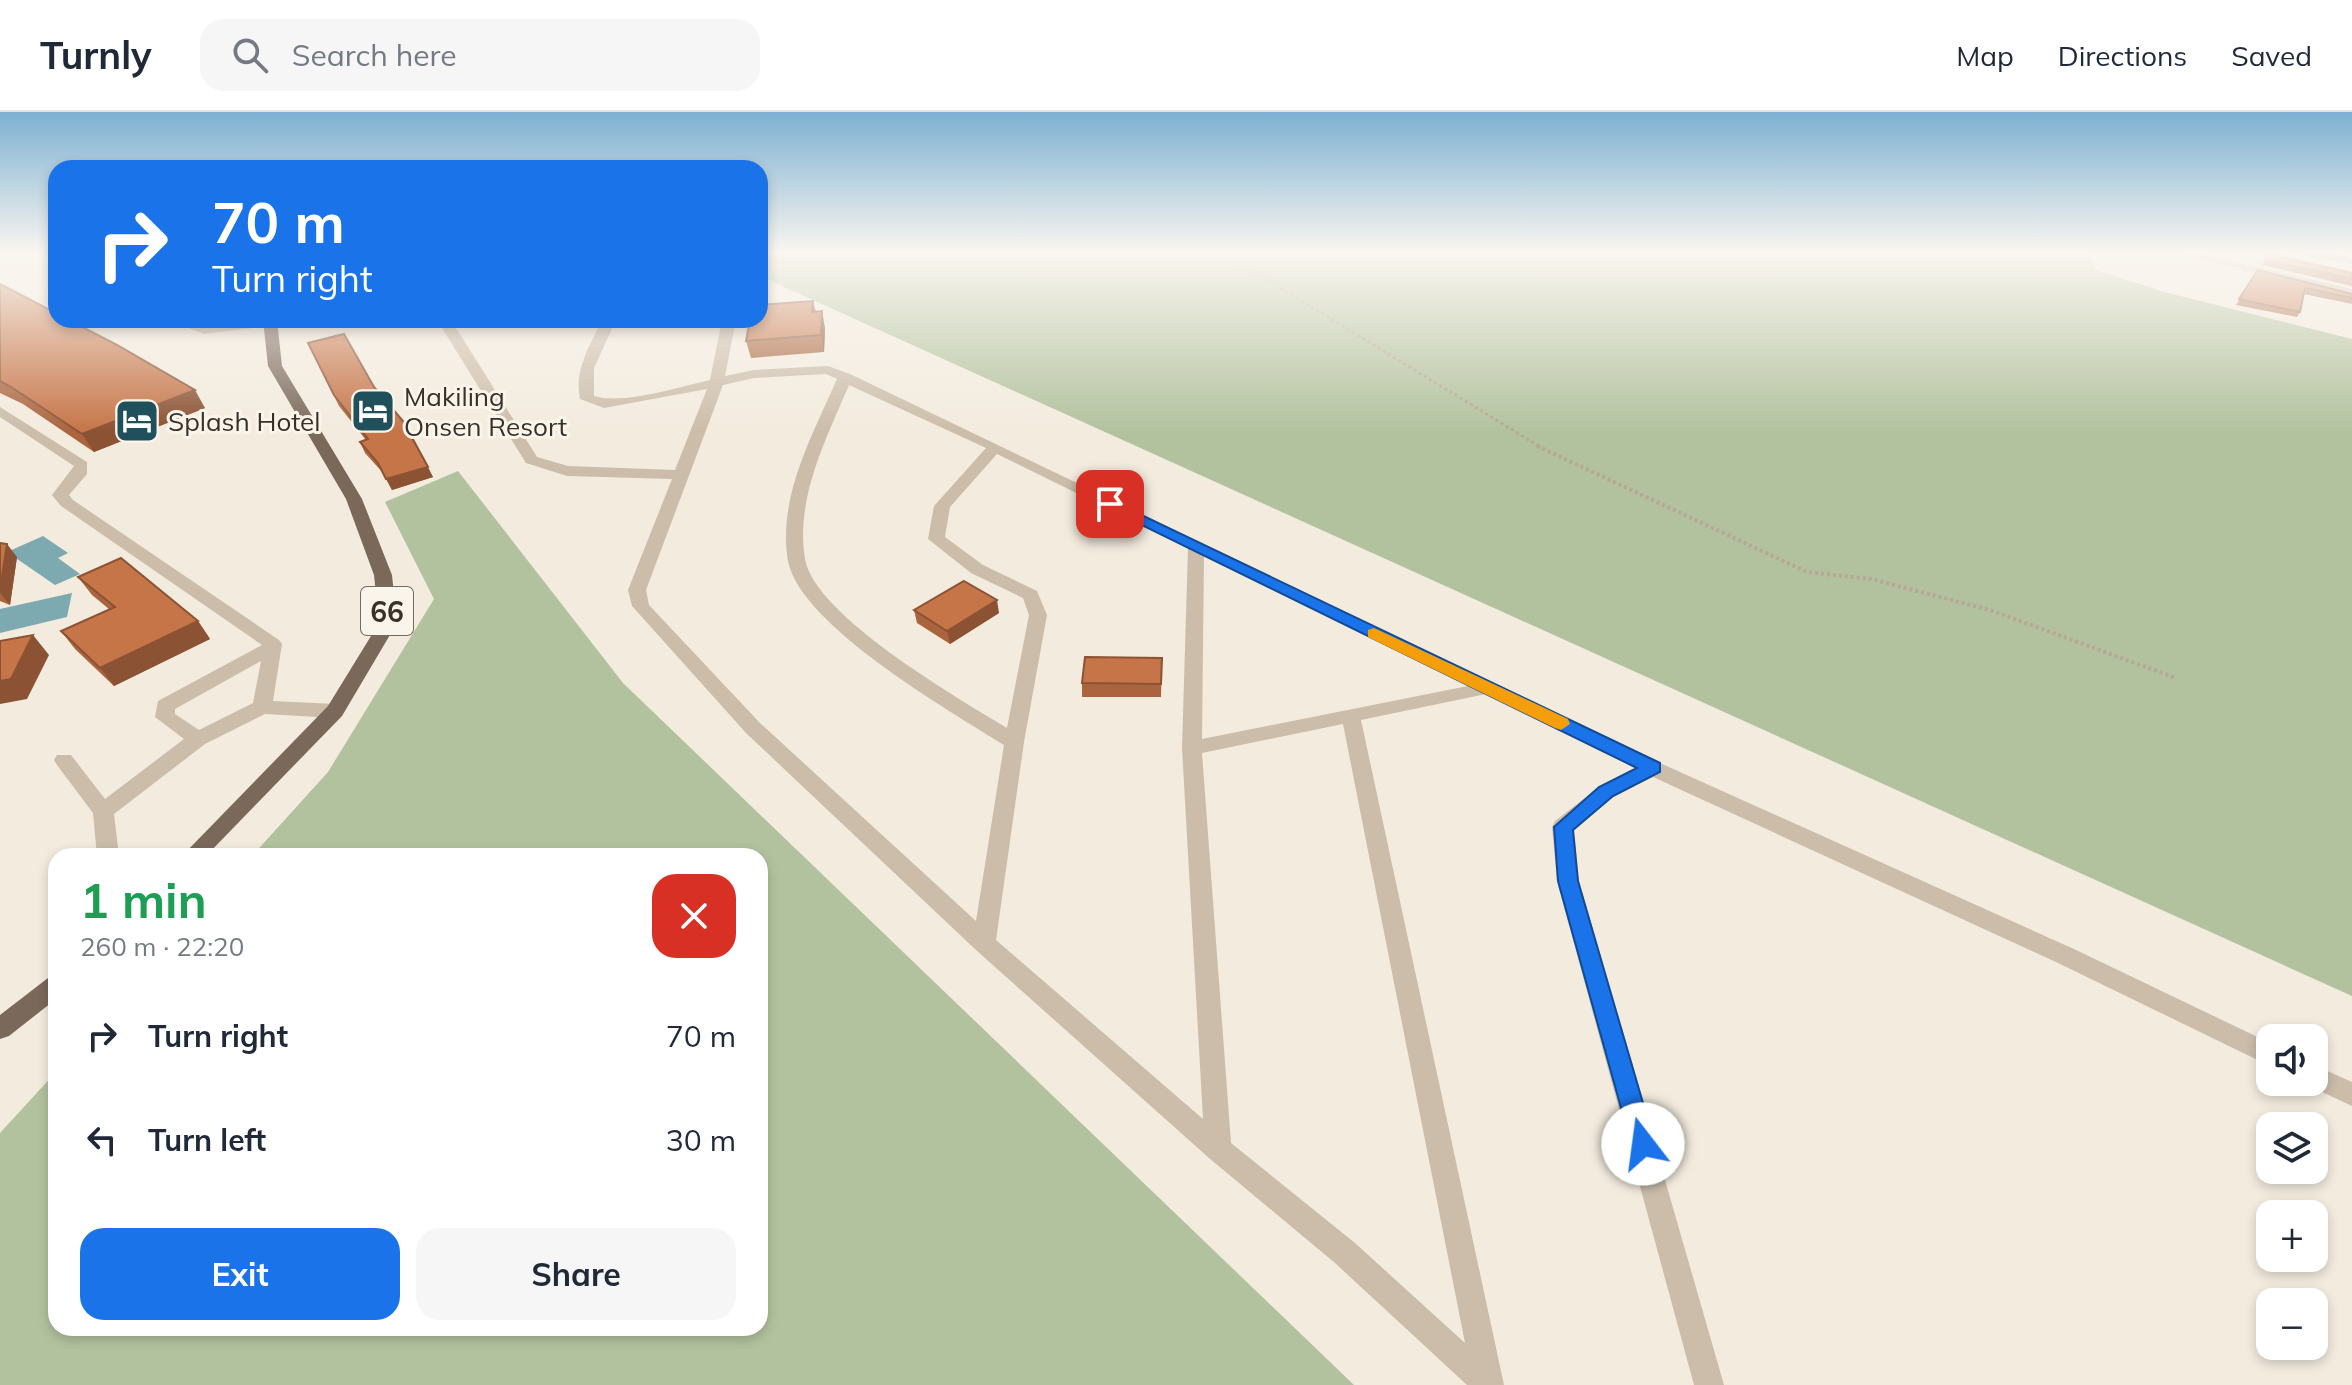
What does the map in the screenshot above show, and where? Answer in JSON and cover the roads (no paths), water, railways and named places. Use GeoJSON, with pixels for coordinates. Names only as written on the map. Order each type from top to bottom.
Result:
{"type":"FeatureCollection","features":[{"type":"Feature","properties":{"kind":"main road","name":"66"},"geometry":{"type":"LineString","coordinates":[[201,848],[335,711],[388,623],[383,575],[354,499],[275,366],[271,328]]}},
{"type":"Feature","properties":{"kind":"main road"},"geometry":{"type":"LineString","coordinates":[[0,1029],[48,991]]}},
{"type":"Feature","properties":{"kind":"street"},"geometry":{"type":"LineString","coordinates":[[198,328],[219,328]]}},
{"type":"Feature","properties":{"kind":"street"},"geometry":{"type":"LineString","coordinates":[[449,328],[531,460],[567,471],[682,475]]}},
{"type":"Feature","properties":{"kind":"street"},"geometry":{"type":"LineString","coordinates":[[605,328],[589,361],[584,388],[587,399],[604,404],[754,374],[828,370],[995,447],[1653,768],[2066,956],[2256,1048]]}},
{"type":"Feature","properties":{"kind":"street"},"geometry":{"type":"LineString","coordinates":[[727,328],[716,384],[637,590],[641,606],[753,728],[984,943],[1218,1149],[1345,1253],[1489,1385]]}},
{"type":"Feature","properties":{"kind":"street"},"geometry":{"type":"LineString","coordinates":[[845,377],[819,438],[797,509],[797,565],[814,594],[861,640],[1014,742]]}},
{"type":"Feature","properties":{"kind":"street"},"geometry":{"type":"LineString","coordinates":[[0,411],[82,465],[79,474],[60,495],[67,503],[273,644],[262,707]]}},
{"type":"Feature","properties":{"kind":"street"},"geometry":{"type":"LineString","coordinates":[[984,943],[1014,742],[1038,615],[1031,595],[977,569],[936,539],[942,506],[995,447]]}},
{"type":"Feature","properties":{"kind":"street"},"geometry":{"type":"LineString","coordinates":[[1196,547],[1192,748],[1218,1149]]}},
{"type":"Feature","properties":{"kind":"street"},"geometry":{"type":"LineString","coordinates":[[198,739],[165,717],[165,706],[272,647]]}},
{"type":"Feature","properties":{"kind":"street"},"geometry":{"type":"LineString","coordinates":[[1192,748],[1487,688]]}},
{"type":"Feature","properties":{"kind":"street"},"geometry":{"type":"LineString","coordinates":[[103,811],[198,739],[262,707],[335,711]]}},
{"type":"Feature","properties":{"kind":"street"},"geometry":{"type":"LineString","coordinates":[[1351,717],[1489,1385]]}},
{"type":"Feature","properties":{"kind":"street"},"geometry":{"type":"LineString","coordinates":[[64,760],[103,811],[107,848]]}},
{"type":"Feature","properties":{"kind":"street"},"geometry":{"type":"LineString","coordinates":[[1653,768],[1606,792],[1563,827],[1568,881],[1709,1385]]}},
{"type":"Feature","properties":{"kind":"street"},"geometry":{"type":"LineString","coordinates":[[2328,1083],[2352,1095]]}},
{"type":"Feature","properties":{"kind":"water"},"geometry":{"type":"Polygon","coordinates":[[[43,536],[68,553],[58,558],[80,574],[55,585],[7,552],[43,536]]]}},
{"type":"Feature","properties":{"kind":"water"},"geometry":{"type":"Polygon","coordinates":[[[72,593],[67,617],[0,633],[0,609],[72,593]]]}},
{"type":"Feature","properties":{"kind":"place","name":"Makiling Onsen Resort"},"geometry":{"type":"Point","coordinates":[373,411]}},
{"type":"Feature","properties":{"kind":"place","name":"Splash Hotel"},"geometry":{"type":"Point","coordinates":[137,421]}}]}
